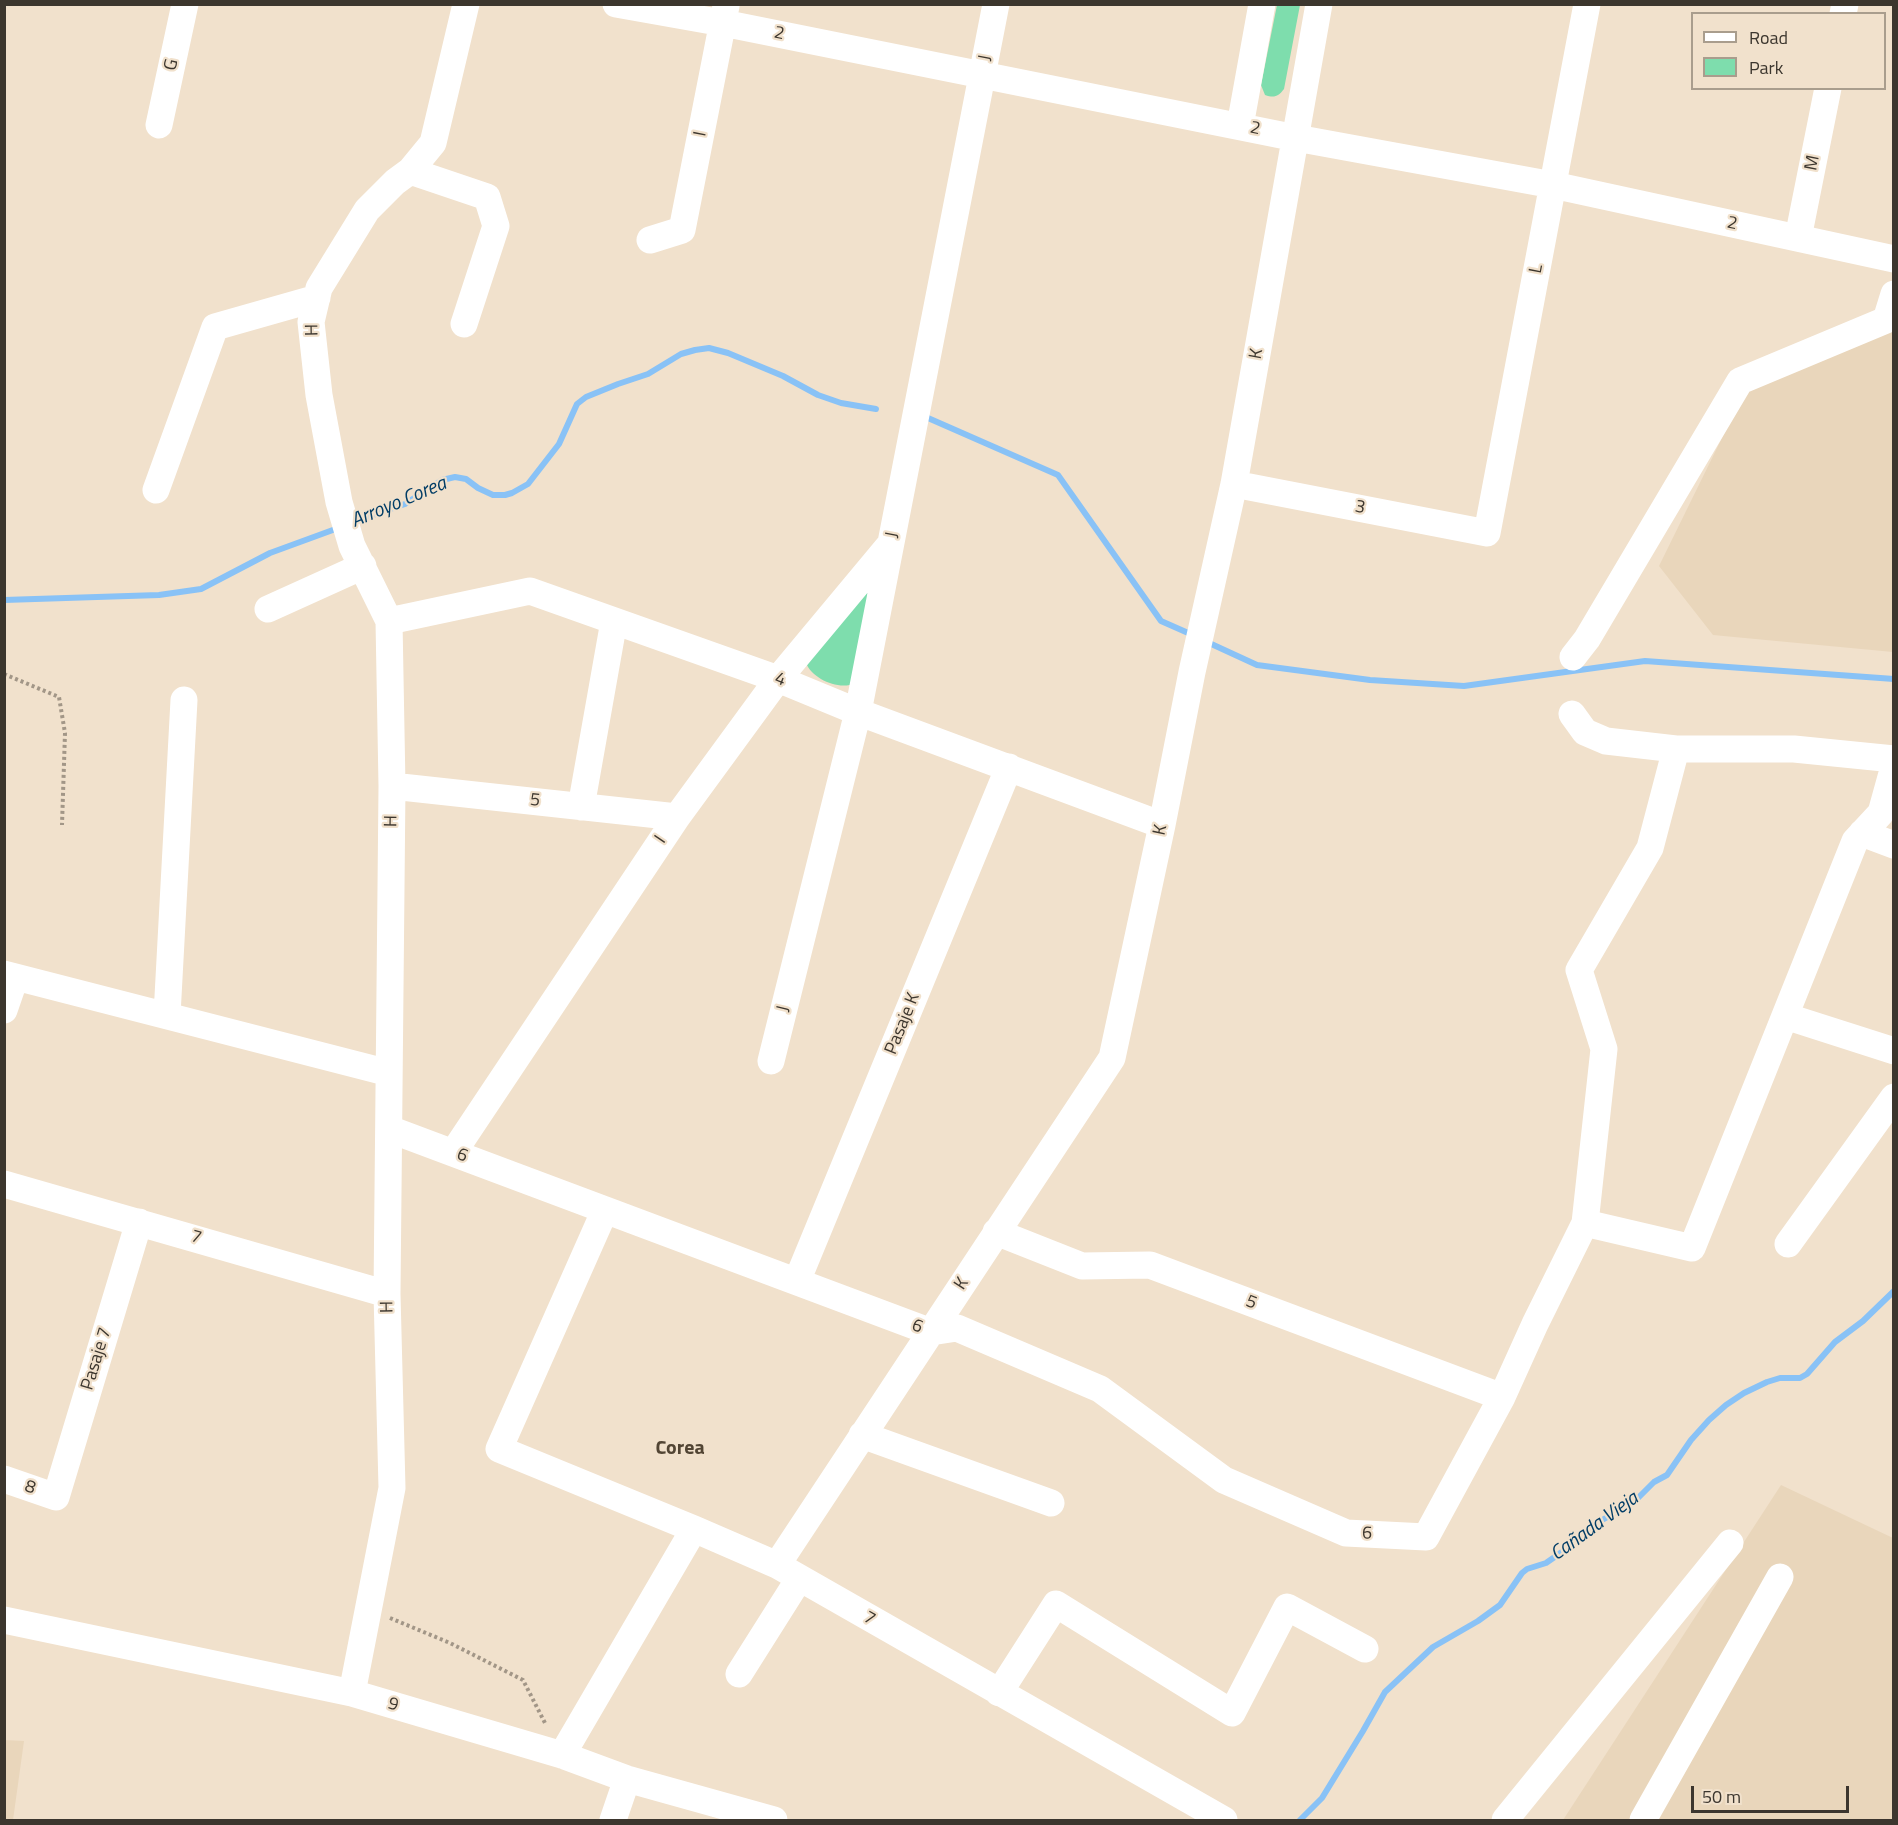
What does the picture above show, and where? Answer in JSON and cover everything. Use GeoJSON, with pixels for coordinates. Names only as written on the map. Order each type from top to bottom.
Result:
{"type":"FeatureCollection","features":[{"type":"Feature","properties":{"kind":"street","name":"G"},"geometry":{"type":"LineString","coordinates":[[159,125],[185,4]]}},
{"type":"Feature","properties":{"kind":"street","name":"H"},"geometry":{"type":"LineString","coordinates":[[352,1693],[392,1488],[387,1294],[392,786],[389,621],[357,556],[339,501],[319,395],[311,322],[319,288],[367,210],[395,182],[410,171],[433,143],[466,4]]}},
{"type":"Feature","properties":{"kind":"street","name":"2"},"geometry":{"type":"LineString","coordinates":[[616,4],[725,14],[982,76],[1296,138],[1553,185],[1893,260]]}},
{"type":"Feature","properties":{"kind":"street","name":"J"},"geometry":{"type":"LineString","coordinates":[[771,1062],[858,712],[996,4]]}},
{"type":"Feature","properties":{"kind":"street"},"geometry":{"type":"LineString","coordinates":[[1240,126],[1262,4]]}},
{"type":"Feature","properties":{"kind":"street","name":"K"},"geometry":{"type":"LineString","coordinates":[[739,1674],[788,1572],[862,1435],[1112,1058],[1192,672],[1234,484],[1319,4]]}},
{"type":"Feature","properties":{"kind":"street","name":"L"},"geometry":{"type":"LineString","coordinates":[[1487,532],[1587,4]]}},
{"type":"Feature","properties":{"kind":"street","name":"I"},"geometry":{"type":"LineString","coordinates":[[650,240],[682,230],[725,14]]}},
{"type":"Feature","properties":{"kind":"street","name":"M"},"geometry":{"type":"LineString","coordinates":[[1798,238],[1828,90]]}},
{"type":"Feature","properties":{"kind":"street"},"geometry":{"type":"LineString","coordinates":[[410,171],[487,197],[496,226],[464,324]]}},
{"type":"Feature","properties":{"kind":"street"},"geometry":{"type":"LineString","coordinates":[[1573,657],[1587,639],[1740,381],[1886,320],[1893,294]]}},
{"type":"Feature","properties":{"kind":"street"},"geometry":{"type":"LineString","coordinates":[[156,490],[215,327],[317,298]]}},
{"type":"Feature","properties":{"kind":"street","name":"3"},"geometry":{"type":"LineString","coordinates":[[1234,484],[1487,532]]}},
{"type":"Feature","properties":{"kind":"street","name":"I"},"geometry":{"type":"LineString","coordinates":[[453,1153],[677,817],[778,679],[891,544]]}},
{"type":"Feature","properties":{"kind":"street"},"geometry":{"type":"LineString","coordinates":[[268,609],[357,556]]}},
{"type":"Feature","properties":{"kind":"street","name":"4"},"geometry":{"type":"LineString","coordinates":[[389,621],[530,591],[778,679],[858,712],[1162,825]]}},
{"type":"Feature","properties":{"kind":"street"},"geometry":{"type":"LineString","coordinates":[[581,807],[614,621]]}},
{"type":"Feature","properties":{"kind":"street"},"geometry":{"type":"LineString","coordinates":[[167,1015],[183,700]]}},
{"type":"Feature","properties":{"kind":"street"},"geometry":{"type":"LineString","coordinates":[[1572,714],[1586,732],[1606,741],[1676,749],[1794,749],[1893,759]]}},
{"type":"Feature","properties":{"kind":"street"},"geometry":{"type":"LineString","coordinates":[[1502,1397],[1534,1324],[1585,1223],[1604,1049],[1580,970],[1650,848],[1676,749]]}},
{"type":"Feature","properties":{"kind":"street"},"geometry":{"type":"LineString","coordinates":[[1585,1223],[1692,1248],[1855,841],[1881,813],[1893,766]]}},
{"type":"Feature","properties":{"kind":"street","name":"Pasaje K"},"geometry":{"type":"LineString","coordinates":[[797,1281],[1009,767]]}},
{"type":"Feature","properties":{"kind":"street","name":"5"},"geometry":{"type":"LineString","coordinates":[[392,786],[677,817]]}},
{"type":"Feature","properties":{"kind":"street"},"geometry":{"type":"LineString","coordinates":[[1862,833],[1893,845]]}},
{"type":"Feature","properties":{"kind":"street"},"geometry":{"type":"LineString","coordinates":[[4,1010],[10,976],[389,1073]]}},
{"type":"Feature","properties":{"kind":"street"},"geometry":{"type":"LineString","coordinates":[[1785,1016],[1893,1051]]}},
{"type":"Feature","properties":{"kind":"street"},"geometry":{"type":"LineString","coordinates":[[1788,1244],[1893,1097]]}},
{"type":"Feature","properties":{"kind":"street","name":"6"},"geometry":{"type":"LineString","coordinates":[[389,1129],[931,1332],[957,1328],[1100,1389],[1224,1480],[1346,1533],[1426,1537],[1502,1397]]}},
{"type":"Feature","properties":{"kind":"street","name":"7"},"geometry":{"type":"LineString","coordinates":[[4,1184],[387,1294]]}},
{"type":"Feature","properties":{"kind":"street","name":"7"},"geometry":{"type":"LineString","coordinates":[[605,1210],[499,1449],[694,1528],[788,1572],[1224,1821]]}},
{"type":"Feature","properties":{"kind":"street","name":"Pasaje 7"},"geometry":{"type":"LineString","coordinates":[[56,1497],[139,1222]]}},
{"type":"Feature","properties":{"kind":"street","name":"5"},"geometry":{"type":"LineString","coordinates":[[996,1232],[1082,1266],[1150,1265],[1502,1397]]}},
{"type":"Feature","properties":{"kind":"street"},"geometry":{"type":"LineString","coordinates":[[862,1435],[1051,1503]]}},
{"type":"Feature","properties":{"kind":"street","name":"8"},"geometry":{"type":"LineString","coordinates":[[4,1479],[56,1497]]}},
{"type":"Feature","properties":{"kind":"street"},"geometry":{"type":"LineString","coordinates":[[562,1755],[694,1528]]}},
{"type":"Feature","properties":{"kind":"street"},"geometry":{"type":"LineString","coordinates":[[1505,1821],[1730,1543]]}},
{"type":"Feature","properties":{"kind":"street"},"geometry":{"type":"LineString","coordinates":[[1643,1821],[1780,1577]]}},
{"type":"Feature","properties":{"kind":"street"},"geometry":{"type":"LineString","coordinates":[[999,1693],[1056,1604],[1232,1713],[1287,1607],[1365,1649]]}},
{"type":"Feature","properties":{"kind":"street","name":"9"},"geometry":{"type":"LineString","coordinates":[[4,1620],[352,1693],[562,1755],[627,1779],[774,1821]]}},
{"type":"Feature","properties":{"kind":"street"},"geometry":{"type":"LineString","coordinates":[[613,1821],[627,1779]]}},
{"type":"Feature","properties":{"kind":"path"},"geometry":{"type":"LineString","coordinates":[[4,674],[59,697],[65,733],[62,825]]}},
{"type":"Feature","properties":{"kind":"path"},"geometry":{"type":"LineString","coordinates":[[369,1609],[450,1643],[523,1680],[562,1755]]}},
{"type":"Feature","properties":{"kind":"shaded area"},"geometry":{"type":"Polygon","coordinates":[[[1893,324],[1893,652],[1713,635],[1659,566],[1747,387],[1893,324]]]}},
{"type":"Feature","properties":{"kind":"shaded area"},"geometry":{"type":"Polygon","coordinates":[[[1781,1485],[1893,1538],[1893,1820],[1563,1820],[1781,1485]]]}},
{"type":"Feature","properties":{"kind":"shaded area"},"geometry":{"type":"Polygon","coordinates":[[[4,1740],[24,1741],[13,1820],[5,1820],[4,1740]]]}},
{"type":"Feature","properties":{"kind":"green space"},"geometry":{"type":"Polygon","coordinates":[[[1277,5],[1300,5],[1284,89],[1278,95],[1271,96],[1265,95],[1261,85],[1277,5]]]}},
{"type":"Feature","properties":{"kind":"green space"},"geometry":{"type":"Polygon","coordinates":[[[869,585],[855,683],[842,686],[827,682],[814,674],[806,663],[869,585]]]}},
{"type":"Feature","properties":{"kind":"waterway","name":"Arroyo Corea"},"geometry":{"type":"LineString","coordinates":[[353,522],[405,504],[442,480],[455,477],[466,479],[493,495],[512,493],[528,484],[559,444],[577,404],[586,397],[648,374],[681,354],[695,350],[709,348],[728,353],[783,376],[818,395],[841,403],[876,409]]}},
{"type":"Feature","properties":{"kind":"waterway"},"geometry":{"type":"LineString","coordinates":[[928,418],[1058,475],[1161,621],[1195,636]]}},
{"type":"Feature","properties":{"kind":"waterway","name":"Arroyo Corea"},"geometry":{"type":"LineString","coordinates":[[4,600],[159,595],[201,589],[270,553],[341,527]]}},
{"type":"Feature","properties":{"kind":"waterway"},"geometry":{"type":"LineString","coordinates":[[1207,642],[1257,665],[1370,680],[1464,686],[1645,661],[1894,679]]}},
{"type":"Feature","properties":{"kind":"waterway","name":"Cañada Vieja"},"geometry":{"type":"LineString","coordinates":[[1300,1820],[1322,1798],[1385,1692],[1433,1647],[1478,1621],[1500,1605],[1527,1569],[1546,1563],[1597,1523],[1635,1501],[1654,1482],[1667,1475],[1691,1440],[1726,1405],[1767,1382],[1780,1378],[1800,1378],[1807,1374],[1835,1342],[1863,1321],[1894,1291]]}},
{"type":"Feature","properties":{"kind":"district","name":"Corea"},"geometry":{"type":"Point","coordinates":[680,1449]}}]}
